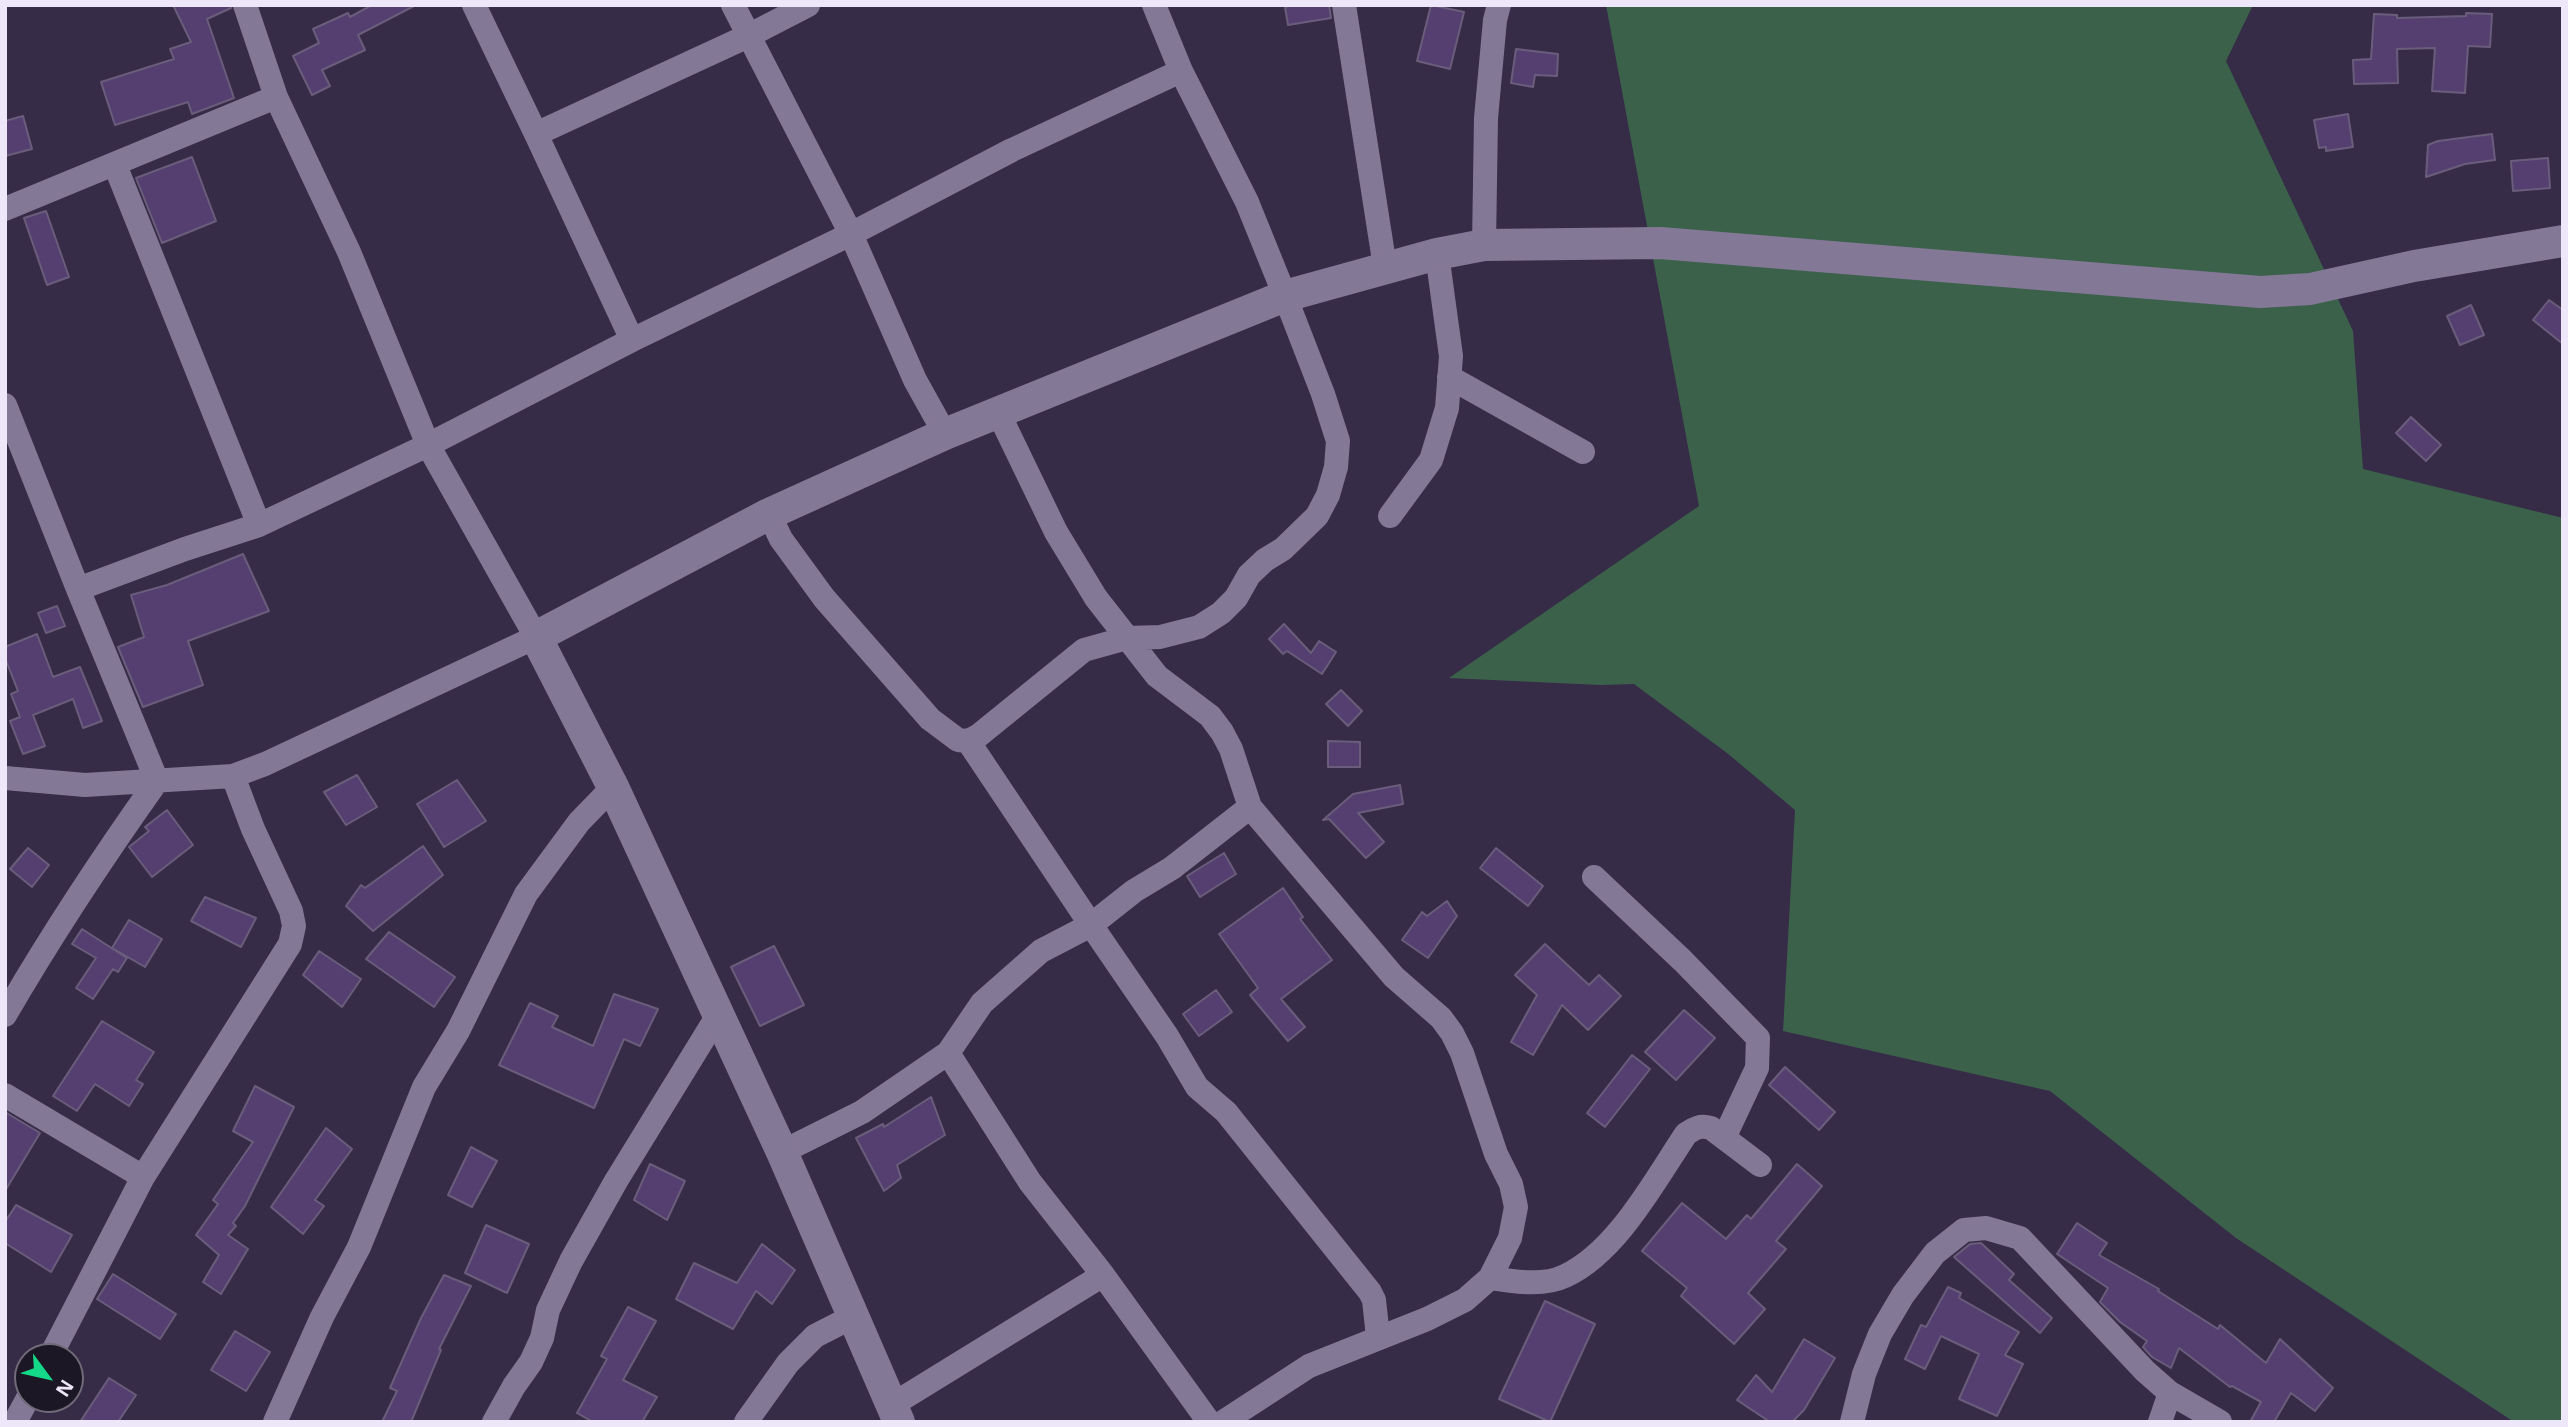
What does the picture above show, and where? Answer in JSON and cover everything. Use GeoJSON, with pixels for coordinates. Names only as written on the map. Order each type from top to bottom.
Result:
{"type":"FeatureCollection","features":[{"type":"Feature","properties":{"kind":"street"},"geometry":{"type":"LineString","coordinates":[[245,5],[276,97],[349,253],[428,445],[536,637],[613,787],[782,1152],[896,1413],[1103,1275]]}},
{"type":"Feature","properties":{"kind":"street"},"geometry":{"type":"LineString","coordinates":[[474,5],[632,340]]}},
{"type":"Feature","properties":{"kind":"street"},"geometry":{"type":"LineString","coordinates":[[733,5],[851,234],[915,380],[945,435]]}},
{"type":"Feature","properties":{"kind":"street"},"geometry":{"type":"LineString","coordinates":[[536,134],[748,36],[808,5]]}},
{"type":"Feature","properties":{"kind":"street"},"geometry":{"type":"LineString","coordinates":[[769,514],[780,539],[824,598],[930,719],[958,740],[968,741],[978,736],[1084,650],[1128,638],[1160,637],[1199,627],[1221,613],[1236,598],[1249,575],[1265,560],[1283,549],[1317,516],[1328,495],[1336,467],[1338,441],[1323,394],[1247,202],[1181,71],[1154,5]]}},
{"type":"Feature","properties":{"kind":"street"},"geometry":{"type":"LineString","coordinates":[[1344,5],[1385,267]]}},
{"type":"Feature","properties":{"kind":"street"},"geometry":{"type":"LineString","coordinates":[[1484,245],[1486,118],[1495,20],[1499,5]]}},
{"type":"Feature","properties":{"kind":"street"},"geometry":{"type":"LineString","coordinates":[[78,589],[259,525],[428,445],[632,340],[851,234],[1012,150],[1181,71]]}},
{"type":"Feature","properties":{"kind":"street"},"geometry":{"type":"LineString","coordinates":[[5,209],[276,97]]}},
{"type":"Feature","properties":{"kind":"street"},"geometry":{"type":"LineString","coordinates":[[115,165],[259,525]]}},
{"type":"Feature","properties":{"kind":"street"},"geometry":{"type":"LineString","coordinates":[[5,778],[85,785],[233,776],[265,764],[536,637],[769,514],[998,412],[1285,296],[1437,254],[1484,245],[1660,243],[2260,292],[2310,289],[2414,266],[2563,241]]}},
{"type":"Feature","properties":{"kind":"street"},"geometry":{"type":"LineString","coordinates":[[1390,516],[1431,460],[1447,408],[1451,356],[1437,254]]}},
{"type":"Feature","properties":{"kind":"street"},"geometry":{"type":"LineString","coordinates":[[1450,377],[1583,452]]}},
{"type":"Feature","properties":{"kind":"street"},"geometry":{"type":"LineString","coordinates":[[5,405],[157,781]]}},
{"type":"Feature","properties":{"kind":"street"},"geometry":{"type":"LineString","coordinates":[[998,412],[1056,532],[1096,597],[1157,676],[1210,716],[1222,732],[1238,765],[1250,807],[1394,978],[1441,1018],[1452,1033],[1462,1053],[1496,1154],[1511,1184],[1516,1207],[1510,1238],[1490,1278],[1465,1300],[1427,1319],[1309,1366],[1223,1422]]}},
{"type":"Feature","properties":{"kind":"street"},"geometry":{"type":"LineString","coordinates":[[968,741],[1167,1035],[1196,1087],[1226,1112],[1370,1292],[1374,1300],[1378,1337]]}},
{"type":"Feature","properties":{"kind":"street"},"geometry":{"type":"LineString","coordinates":[[57,1343],[143,1177],[290,944],[294,926],[291,911],[253,829],[233,776]]}},
{"type":"Feature","properties":{"kind":"street"},"geometry":{"type":"LineString","coordinates":[[5,1015],[108,849],[157,781]]}},
{"type":"Feature","properties":{"kind":"street"},"geometry":{"type":"LineString","coordinates":[[275,1422],[322,1317],[359,1247],[424,1087],[458,1031],[526,894],[579,822],[613,787]]}},
{"type":"Feature","properties":{"kind":"street"},"geometry":{"type":"LineString","coordinates":[[782,1152],[862,1112],[948,1053],[982,1003],[1041,951],[1091,925],[1135,891],[1172,868],[1250,807]]}},
{"type":"Feature","properties":{"kind":"street"},"geometry":{"type":"LineString","coordinates":[[1594,877],[1683,961],[1758,1038],[1757,1068],[1724,1138]]}},
{"type":"Feature","properties":{"kind":"street"},"geometry":{"type":"LineString","coordinates":[[494,1422],[531,1362],[542,1338],[548,1310],[571,1261],[616,1181],[718,1015]]}},
{"type":"Feature","properties":{"kind":"street"},"geometry":{"type":"LineString","coordinates":[[948,1053],[1030,1182],[1103,1275],[1209,1422]]}},
{"type":"Feature","properties":{"kind":"street"},"geometry":{"type":"LineString","coordinates":[[5,1095],[143,1177]]}},
{"type":"Feature","properties":{"kind":"street"},"geometry":{"type":"LineString","coordinates":[[1490,1278],[1535,1283],[1563,1277],[1583,1265],[1626,1222],[1686,1134],[1703,1126],[1711,1128],[1760,1165]]}},
{"type":"Feature","properties":{"kind":"street"},"geometry":{"type":"LineString","coordinates":[[1857,1420],[1864,1374],[1880,1334],[1903,1295],[1935,1253],[1964,1230],[1986,1228],[2020,1238],[2145,1371],[2170,1393],[2220,1422]]}},
{"type":"Feature","properties":{"kind":"street"},"geometry":{"type":"LineString","coordinates":[[746,1422],[788,1363],[815,1336],[854,1316]]}},
{"type":"Feature","properties":{"kind":"street"},"geometry":{"type":"LineString","coordinates":[[2160,1422],[2170,1393]]}},
{"type":"Feature","properties":{"kind":"green space"},"geometry":{"type":"Polygon","coordinates":[[[1606,5],[2253,5],[2226,61],[2353,331],[2363,469],[2563,518],[2563,1422],[2514,1422],[2236,1238],[2050,1091],[1783,1031],[1795,810],[1727,753],[1634,684],[1600,685],[1449,678],[1699,506],[1606,5]]]}},
{"type":"Feature","properties":{"kind":"building"},"geometry":{"type":"Polygon","coordinates":[[[173,5],[231,5],[231,8],[207,19],[234,98],[192,114],[188,102],[115,125],[101,82],[174,59],[170,49],[191,42],[173,5]]]}},
{"type":"Feature","properties":{"kind":"building"},"geometry":{"type":"Polygon","coordinates":[[[372,5],[416,5],[358,35],[365,50],[322,70],[330,86],[312,95],[293,56],[319,43],[313,29],[348,13],[350,17],[372,5]]]}},
{"type":"Feature","properties":{"kind":"building"},"geometry":{"type":"Polygon","coordinates":[[[1329,5],[1331,18],[1288,25],[1285,7],[1329,5]]]}},
{"type":"Feature","properties":{"kind":"building"},"geometry":{"type":"Polygon","coordinates":[[[1431,5],[1464,12],[1450,69],[1417,61],[1431,5]]]}},
{"type":"Feature","properties":{"kind":"building"},"geometry":{"type":"Polygon","coordinates":[[[2466,13],[2492,14],[2490,47],[2468,46],[2465,93],[2432,91],[2435,48],[2397,49],[2398,83],[2354,84],[2353,60],[2371,59],[2374,14],[2397,15],[2397,18],[2466,16],[2466,13]]]}},
{"type":"Feature","properties":{"kind":"building"},"geometry":{"type":"Polygon","coordinates":[[[1516,49],[1558,54],[1557,76],[1535,75],[1533,87],[1511,83],[1516,49]]]}},
{"type":"Feature","properties":{"kind":"building"},"geometry":{"type":"Polygon","coordinates":[[[2348,114],[2353,147],[2326,151],[2326,147],[2319,148],[2314,120],[2348,114]]]}},
{"type":"Feature","properties":{"kind":"building"},"geometry":{"type":"Polygon","coordinates":[[[23,116],[32,149],[5,156],[5,121],[23,116]]]}},
{"type":"Feature","properties":{"kind":"building"},"geometry":{"type":"Polygon","coordinates":[[[2492,134],[2495,160],[2465,164],[2426,177],[2428,145],[2438,141],[2492,134]]]}},
{"type":"Feature","properties":{"kind":"building"},"geometry":{"type":"Polygon","coordinates":[[[192,157],[216,221],[162,243],[136,178],[192,157]]]}},
{"type":"Feature","properties":{"kind":"building"},"geometry":{"type":"Polygon","coordinates":[[[2548,158],[2550,188],[2513,191],[2511,161],[2548,158]]]}},
{"type":"Feature","properties":{"kind":"building"},"geometry":{"type":"Polygon","coordinates":[[[46,211],[69,277],[47,285],[24,218],[46,211]]]}},
{"type":"Feature","properties":{"kind":"building"},"geometry":{"type":"Polygon","coordinates":[[[2549,300],[2563,310],[2563,344],[2533,320],[2549,300]]]}},
{"type":"Feature","properties":{"kind":"building"},"geometry":{"type":"Polygon","coordinates":[[[2471,305],[2484,335],[2460,345],[2447,316],[2471,305]]]}},
{"type":"Feature","properties":{"kind":"building"},"geometry":{"type":"Polygon","coordinates":[[[2411,417],[2441,445],[2426,461],[2396,433],[2411,417]]]}},
{"type":"Feature","properties":{"kind":"building"},"geometry":{"type":"Polygon","coordinates":[[[243,554],[269,611],[188,641],[203,685],[143,707],[118,647],[144,637],[131,595],[167,585],[243,554]]]}},
{"type":"Feature","properties":{"kind":"building"},"geometry":{"type":"Polygon","coordinates":[[[57,606],[65,626],[46,633],[38,613],[57,606]]]}},
{"type":"Feature","properties":{"kind":"building"},"geometry":{"type":"Polygon","coordinates":[[[1284,624],[1311,653],[1319,641],[1336,652],[1322,674],[1287,651],[1283,654],[1269,639],[1284,624]]]}},
{"type":"Feature","properties":{"kind":"building"},"geometry":{"type":"Polygon","coordinates":[[[37,634],[53,677],[80,667],[102,721],[83,728],[73,699],[33,715],[45,746],[23,754],[10,721],[20,717],[11,694],[18,691],[5,658],[5,647],[37,634]]]}},
{"type":"Feature","properties":{"kind":"building"},"geometry":{"type":"Polygon","coordinates":[[[1341,690],[1362,711],[1348,726],[1326,704],[1341,690]]]}},
{"type":"Feature","properties":{"kind":"building"},"geometry":{"type":"Polygon","coordinates":[[[1328,741],[1360,742],[1360,767],[1328,767],[1328,741]]]}},
{"type":"Feature","properties":{"kind":"building"},"geometry":{"type":"Polygon","coordinates":[[[357,775],[377,807],[346,825],[324,792],[357,775]]]}},
{"type":"Feature","properties":{"kind":"building"},"geometry":{"type":"Polygon","coordinates":[[[457,780],[486,821],[444,847],[417,804],[457,780]]]}},
{"type":"Feature","properties":{"kind":"building"},"geometry":{"type":"Polygon","coordinates":[[[1400,785],[1403,804],[1358,813],[1384,842],[1366,858],[1329,819],[1323,820],[1353,794],[1400,785]]]}},
{"type":"Feature","properties":{"kind":"building"},"geometry":{"type":"Polygon","coordinates":[[[167,810],[193,845],[152,877],[129,847],[149,831],[145,827],[167,810]]]}},
{"type":"Feature","properties":{"kind":"building"},"geometry":{"type":"Polygon","coordinates":[[[423,846],[443,875],[373,931],[346,906],[361,885],[365,888],[423,846]]]}},
{"type":"Feature","properties":{"kind":"building"},"geometry":{"type":"Polygon","coordinates":[[[28,848],[49,865],[32,887],[10,869],[28,848]]]}},
{"type":"Feature","properties":{"kind":"building"},"geometry":{"type":"Polygon","coordinates":[[[1496,848],[1543,886],[1528,906],[1480,868],[1496,848]]]}},
{"type":"Feature","properties":{"kind":"building"},"geometry":{"type":"Polygon","coordinates":[[[1224,853],[1236,874],[1200,897],[1187,876],[1224,853]]]}},
{"type":"Feature","properties":{"kind":"building"},"geometry":{"type":"Polygon","coordinates":[[[1283,888],[1303,917],[1300,919],[1332,960],[1281,999],[1305,1027],[1288,1041],[1250,995],[1258,988],[1219,934],[1283,888]]]}},
{"type":"Feature","properties":{"kind":"building"},"geometry":{"type":"Polygon","coordinates":[[[205,897],[256,918],[241,947],[191,921],[205,897]]]}},
{"type":"Feature","properties":{"kind":"building"},"geometry":{"type":"Polygon","coordinates":[[[1447,901],[1457,916],[1428,958],[1402,940],[1422,912],[1427,916],[1447,901]]]}},
{"type":"Feature","properties":{"kind":"building"},"geometry":{"type":"Polygon","coordinates":[[[129,920],[162,939],[145,967],[112,948],[129,920]]]}},
{"type":"Feature","properties":{"kind":"building"},"geometry":{"type":"Polygon","coordinates":[[[82,929],[127,958],[118,972],[113,969],[93,999],[76,988],[96,958],[72,944],[82,929]]]}},
{"type":"Feature","properties":{"kind":"building"},"geometry":{"type":"Polygon","coordinates":[[[389,932],[455,977],[434,1007],[366,959],[389,932]]]}},
{"type":"Feature","properties":{"kind":"building"},"geometry":{"type":"Polygon","coordinates":[[[1545,944],[1589,985],[1599,975],[1621,996],[1588,1030],[1562,1005],[1533,1055],[1511,1042],[1537,995],[1515,975],[1545,944]]]}},
{"type":"Feature","properties":{"kind":"building"},"geometry":{"type":"Polygon","coordinates":[[[774,946],[804,1005],[760,1026],[731,967],[774,946]]]}},
{"type":"Feature","properties":{"kind":"building"},"geometry":{"type":"Polygon","coordinates":[[[319,951],[361,979],[342,1007],[303,975],[319,951]]]}},
{"type":"Feature","properties":{"kind":"building"},"geometry":{"type":"Polygon","coordinates":[[[1216,990],[1232,1012],[1199,1036],[1183,1014],[1216,990]]]}},
{"type":"Feature","properties":{"kind":"building"},"geometry":{"type":"Polygon","coordinates":[[[614,994],[658,1009],[640,1046],[624,1039],[594,1108],[499,1065],[530,1003],[558,1016],[552,1027],[593,1046],[614,994]]]}},
{"type":"Feature","properties":{"kind":"building"},"geometry":{"type":"Polygon","coordinates":[[[1684,1010],[1715,1038],[1676,1080],[1645,1052],[1684,1010]]]}},
{"type":"Feature","properties":{"kind":"building"},"geometry":{"type":"Polygon","coordinates":[[[102,1021],[154,1052],[136,1080],[143,1084],[129,1106],[95,1084],[77,1111],[53,1096],[102,1021]]]}},
{"type":"Feature","properties":{"kind":"building"},"geometry":{"type":"Polygon","coordinates":[[[1632,1055],[1650,1069],[1605,1127],[1587,1113],[1632,1055]]]}},
{"type":"Feature","properties":{"kind":"building"},"geometry":{"type":"Polygon","coordinates":[[[1785,1067],[1835,1112],[1819,1130],[1769,1085],[1785,1067]]]}},
{"type":"Feature","properties":{"kind":"building"},"geometry":{"type":"Polygon","coordinates":[[[255,1086],[294,1107],[245,1206],[233,1223],[236,1226],[228,1235],[248,1249],[221,1294],[203,1282],[219,1255],[196,1235],[218,1204],[213,1200],[253,1142],[233,1131],[255,1086]]]}},
{"type":"Feature","properties":{"kind":"building"},"geometry":{"type":"Polygon","coordinates":[[[931,1097],[945,1135],[897,1165],[901,1178],[884,1191],[856,1138],[883,1124],[884,1127],[931,1097]]]}},
{"type":"Feature","properties":{"kind":"building"},"geometry":{"type":"Polygon","coordinates":[[[5,1112],[40,1133],[5,1191],[5,1112]]]}},
{"type":"Feature","properties":{"kind":"building"},"geometry":{"type":"Polygon","coordinates":[[[326,1128],[352,1149],[315,1200],[324,1206],[303,1234],[271,1207],[326,1128]]]}},
{"type":"Feature","properties":{"kind":"building"},"geometry":{"type":"Polygon","coordinates":[[[471,1147],[497,1161],[472,1207],[448,1195],[471,1147]]]}},
{"type":"Feature","properties":{"kind":"building"},"geometry":{"type":"Polygon","coordinates":[[[650,1164],[685,1181],[667,1220],[634,1200],[650,1164]]]}},
{"type":"Feature","properties":{"kind":"building"},"geometry":{"type":"Polygon","coordinates":[[[1797,1164],[1822,1186],[1776,1241],[1786,1249],[1748,1293],[1765,1309],[1734,1344],[1681,1296],[1687,1288],[1642,1251],[1682,1203],[1726,1239],[1747,1215],[1751,1219],[1797,1164]]]}},
{"type":"Feature","properties":{"kind":"building"},"geometry":{"type":"Polygon","coordinates":[[[16,1205],[72,1235],[51,1272],[5,1243],[5,1222],[16,1205]]]}},
{"type":"Feature","properties":{"kind":"building"},"geometry":{"type":"Polygon","coordinates":[[[2077,1223],[2107,1243],[2099,1255],[2159,1289],[2158,1291],[2218,1329],[2220,1325],[2266,1363],[2280,1339],[2333,1388],[2315,1411],[2291,1393],[2274,1422],[2250,1422],[2261,1402],[2230,1387],[2179,1348],[2171,1368],[2152,1357],[2143,1347],[2147,1341],[2120,1322],[2100,1302],[2108,1288],[2057,1254],[2077,1223]]]}},
{"type":"Feature","properties":{"kind":"building"},"geometry":{"type":"Polygon","coordinates":[[[486,1225],[529,1244],[507,1293],[465,1273],[486,1225]]]}},
{"type":"Feature","properties":{"kind":"building"},"geometry":{"type":"Polygon","coordinates":[[[1981,1243],[2014,1274],[2009,1280],[2052,1318],[2040,1333],[1954,1257],[1970,1244],[1981,1243]]]}},
{"type":"Feature","properties":{"kind":"building"},"geometry":{"type":"Polygon","coordinates":[[[762,1244],[795,1270],[772,1304],[756,1291],[733,1329],[676,1299],[694,1263],[737,1283],[762,1244]]]}},
{"type":"Feature","properties":{"kind":"building"},"geometry":{"type":"Polygon","coordinates":[[[113,1274],[176,1314],[160,1339],[97,1299],[113,1274]]]}},
{"type":"Feature","properties":{"kind":"building"},"geometry":{"type":"Polygon","coordinates":[[[444,1275],[471,1286],[439,1349],[441,1350],[411,1422],[382,1422],[397,1391],[390,1388],[421,1318],[444,1275]]]}},
{"type":"Feature","properties":{"kind":"building"},"geometry":{"type":"Polygon","coordinates":[[[1948,1287],[1961,1293],[1959,1298],[2019,1332],[2005,1355],[2023,1364],[1997,1416],[1959,1399],[1979,1354],[1941,1336],[1925,1369],[1905,1359],[1921,1325],[1926,1327],[1948,1287]]]}},
{"type":"Feature","properties":{"kind":"building"},"geometry":{"type":"Polygon","coordinates":[[[1545,1301],[1595,1324],[1550,1422],[1499,1399],[1545,1301]]]}},
{"type":"Feature","properties":{"kind":"building"},"geometry":{"type":"Polygon","coordinates":[[[628,1307],[656,1321],[623,1380],[657,1397],[642,1422],[593,1422],[577,1413],[607,1359],[601,1356],[628,1307]]]}},
{"type":"Feature","properties":{"kind":"building"},"geometry":{"type":"Polygon","coordinates":[[[235,1331],[270,1352],[246,1391],[211,1370],[235,1331]]]}},
{"type":"Feature","properties":{"kind":"building"},"geometry":{"type":"Polygon","coordinates":[[[1804,1339],[1835,1358],[1804,1410],[1792,1422],[1770,1422],[1737,1400],[1756,1375],[1772,1392],[1804,1339]]]}},
{"type":"Feature","properties":{"kind":"building"},"geometry":{"type":"Polygon","coordinates":[[[109,1378],[136,1395],[118,1422],[80,1422],[109,1378]]]}}]}
